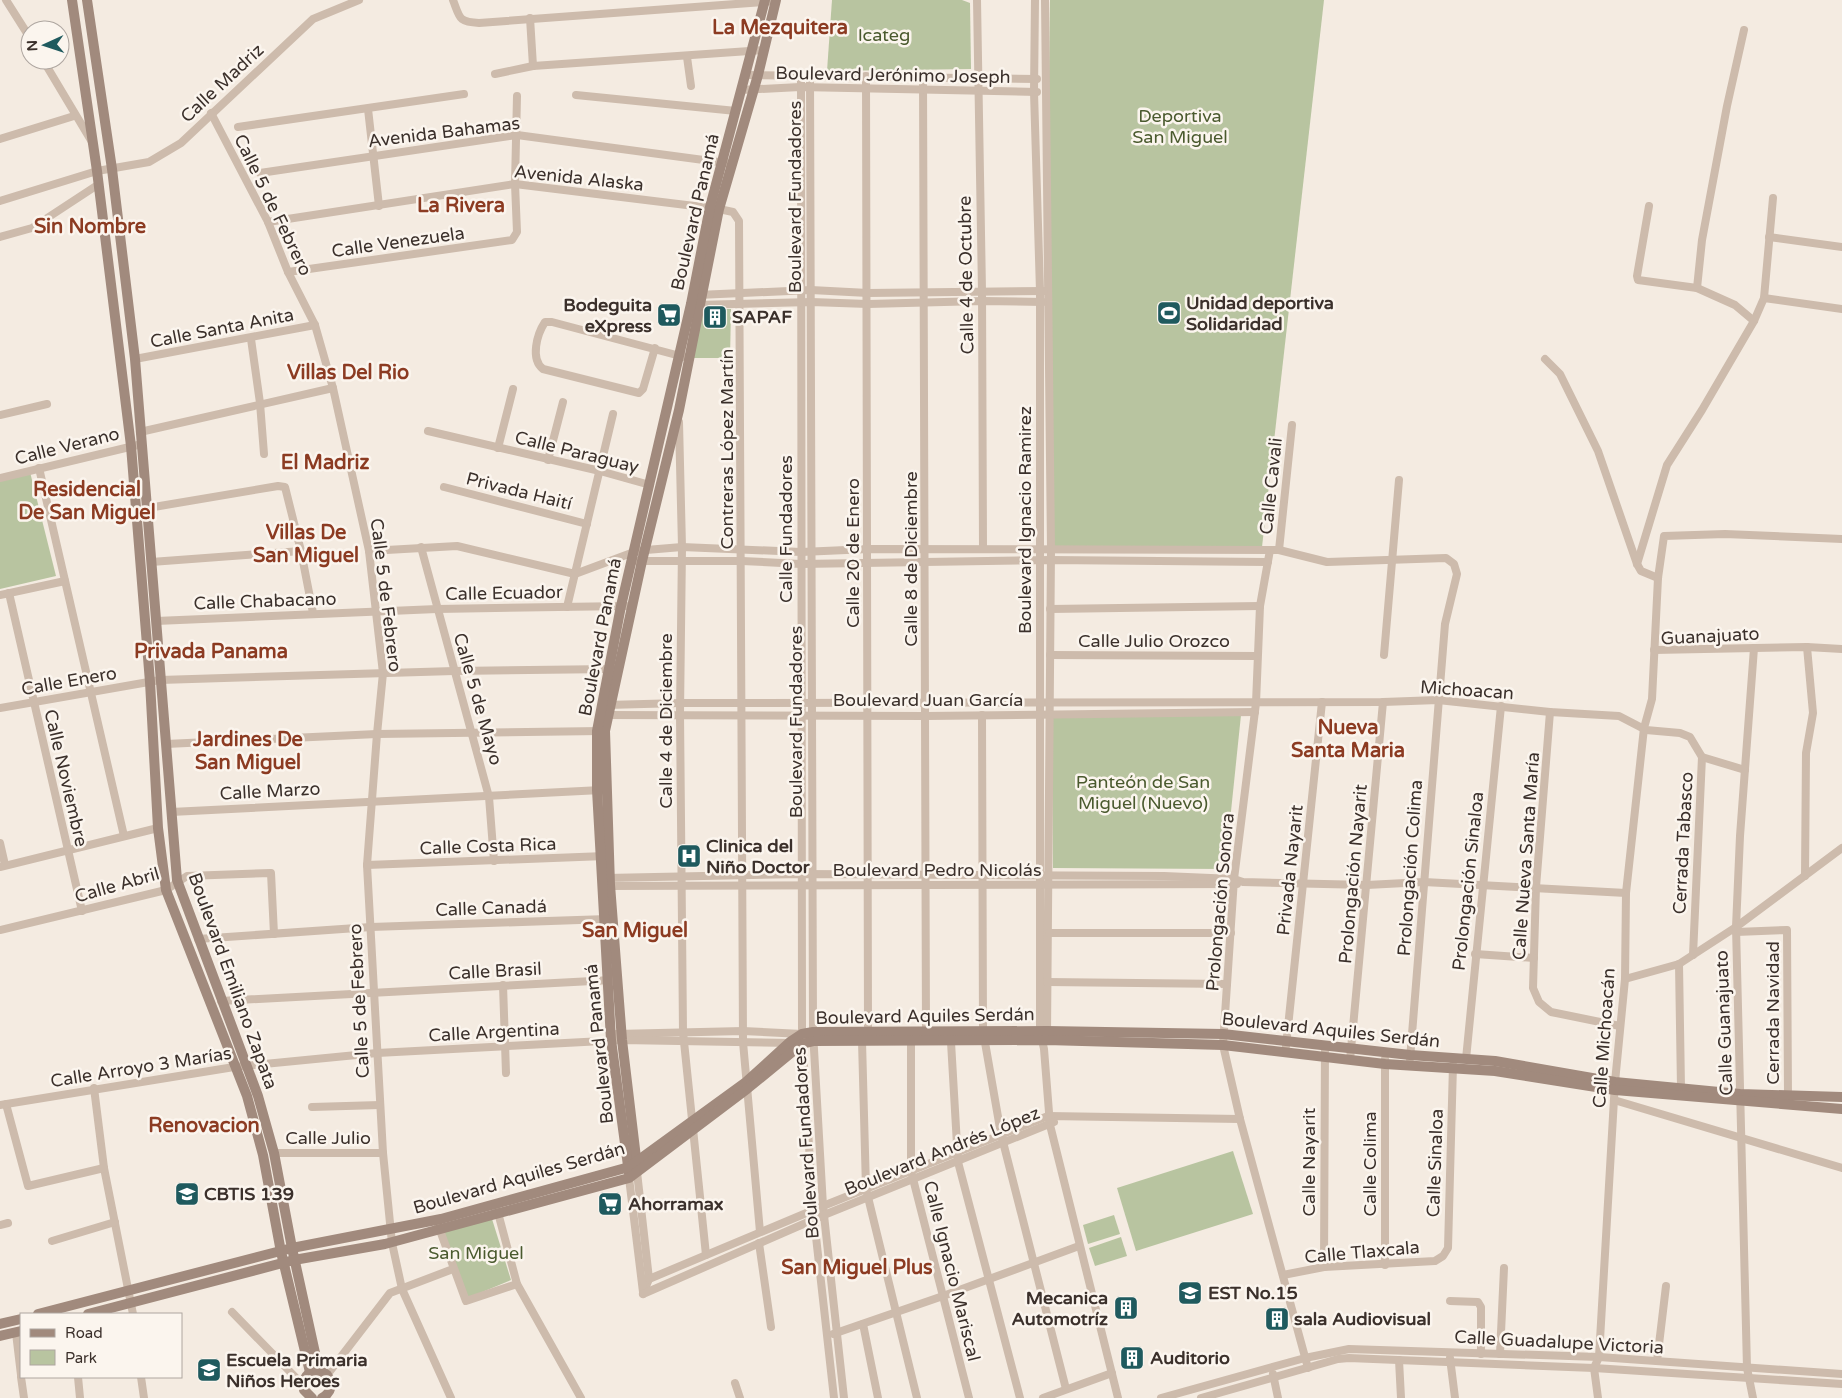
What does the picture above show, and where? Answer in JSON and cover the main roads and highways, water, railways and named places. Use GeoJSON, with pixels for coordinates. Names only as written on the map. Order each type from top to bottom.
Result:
{"type":"FeatureCollection","features":[{"type":"Feature","properties":{"kind":"place","name":"Unidad deportiva Solidaridad"},"geometry":{"type":"Point","coordinates":[1169,313]}},
{"type":"Feature","properties":{"kind":"place","name":"Bodeguita eXpress"},"geometry":{"type":"Point","coordinates":[669,315]}},
{"type":"Feature","properties":{"kind":"place","name":"SAPAF"},"geometry":{"type":"Point","coordinates":[715,317]}},
{"type":"Feature","properties":{"kind":"place","name":"Clinica del Niño Doctor"},"geometry":{"type":"Point","coordinates":[689,856]}},
{"type":"Feature","properties":{"kind":"place","name":"CBTIS 139"},"geometry":{"type":"Point","coordinates":[187,1194]}},
{"type":"Feature","properties":{"kind":"place","name":"Ahorramax"},"geometry":{"type":"Point","coordinates":[610,1204]}},
{"type":"Feature","properties":{"kind":"place","name":"EST No.15"},"geometry":{"type":"Point","coordinates":[1190,1293]}},
{"type":"Feature","properties":{"kind":"place","name":"Mecanica Automotríz"},"geometry":{"type":"Point","coordinates":[1126,1308]}},
{"type":"Feature","properties":{"kind":"place","name":"sala Audiovisual"},"geometry":{"type":"Point","coordinates":[1277,1319]}},
{"type":"Feature","properties":{"kind":"place","name":"Auditorio"},"geometry":{"type":"Point","coordinates":[1132,1358]}},
{"type":"Feature","properties":{"kind":"place","name":"Escuela Primaria Niños Heroes"},"geometry":{"type":"Point","coordinates":[209,1370]}},
{"type":"Feature","properties":{"kind":"district","name":"La Mezquitera"},"geometry":{"type":"Point","coordinates":[780,28]}},
{"type":"Feature","properties":{"kind":"district","name":"La Rivera"},"geometry":{"type":"Point","coordinates":[461,206]}},
{"type":"Feature","properties":{"kind":"district","name":"Sin Nombre"},"geometry":{"type":"Point","coordinates":[90,227]}},
{"type":"Feature","properties":{"kind":"district","name":"Villas Del Rio"},"geometry":{"type":"Point","coordinates":[348,373]}},
{"type":"Feature","properties":{"kind":"district","name":"El Madriz"},"geometry":{"type":"Point","coordinates":[325,463]}},
{"type":"Feature","properties":{"kind":"district","name":"Residencial De San Miguel"},"geometry":{"type":"Point","coordinates":[87,502]}},
{"type":"Feature","properties":{"kind":"district","name":"Villas De San Miguel"},"geometry":{"type":"Point","coordinates":[306,544]}},
{"type":"Feature","properties":{"kind":"district","name":"Privada Panama"},"geometry":{"type":"Point","coordinates":[211,652]}},
{"type":"Feature","properties":{"kind":"district","name":"Nueva Santa Maria"},"geometry":{"type":"Point","coordinates":[1348,740]}},
{"type":"Feature","properties":{"kind":"district","name":"Jardines De San Miguel"},"geometry":{"type":"Point","coordinates":[248,752]}},
{"type":"Feature","properties":{"kind":"district","name":"San Miguel"},"geometry":{"type":"Point","coordinates":[635,931]}},
{"type":"Feature","properties":{"kind":"district","name":"Renovacion"},"geometry":{"type":"Point","coordinates":[204,1126]}},
{"type":"Feature","properties":{"kind":"district","name":"San Miguel Plus"},"geometry":{"type":"Point","coordinates":[857,1268]}},
{"type":"Feature","properties":{"kind":"park label","name":"Icateg"},"geometry":{"type":"Point","coordinates":[884,35]}},
{"type":"Feature","properties":{"kind":"park label","name":"Deportiva San Miguel"},"geometry":{"type":"Point","coordinates":[1180,126]}},
{"type":"Feature","properties":{"kind":"park label","name":"Panteón de San Miguel (Nuevo)"},"geometry":{"type":"Point","coordinates":[1143,792]}}]}
